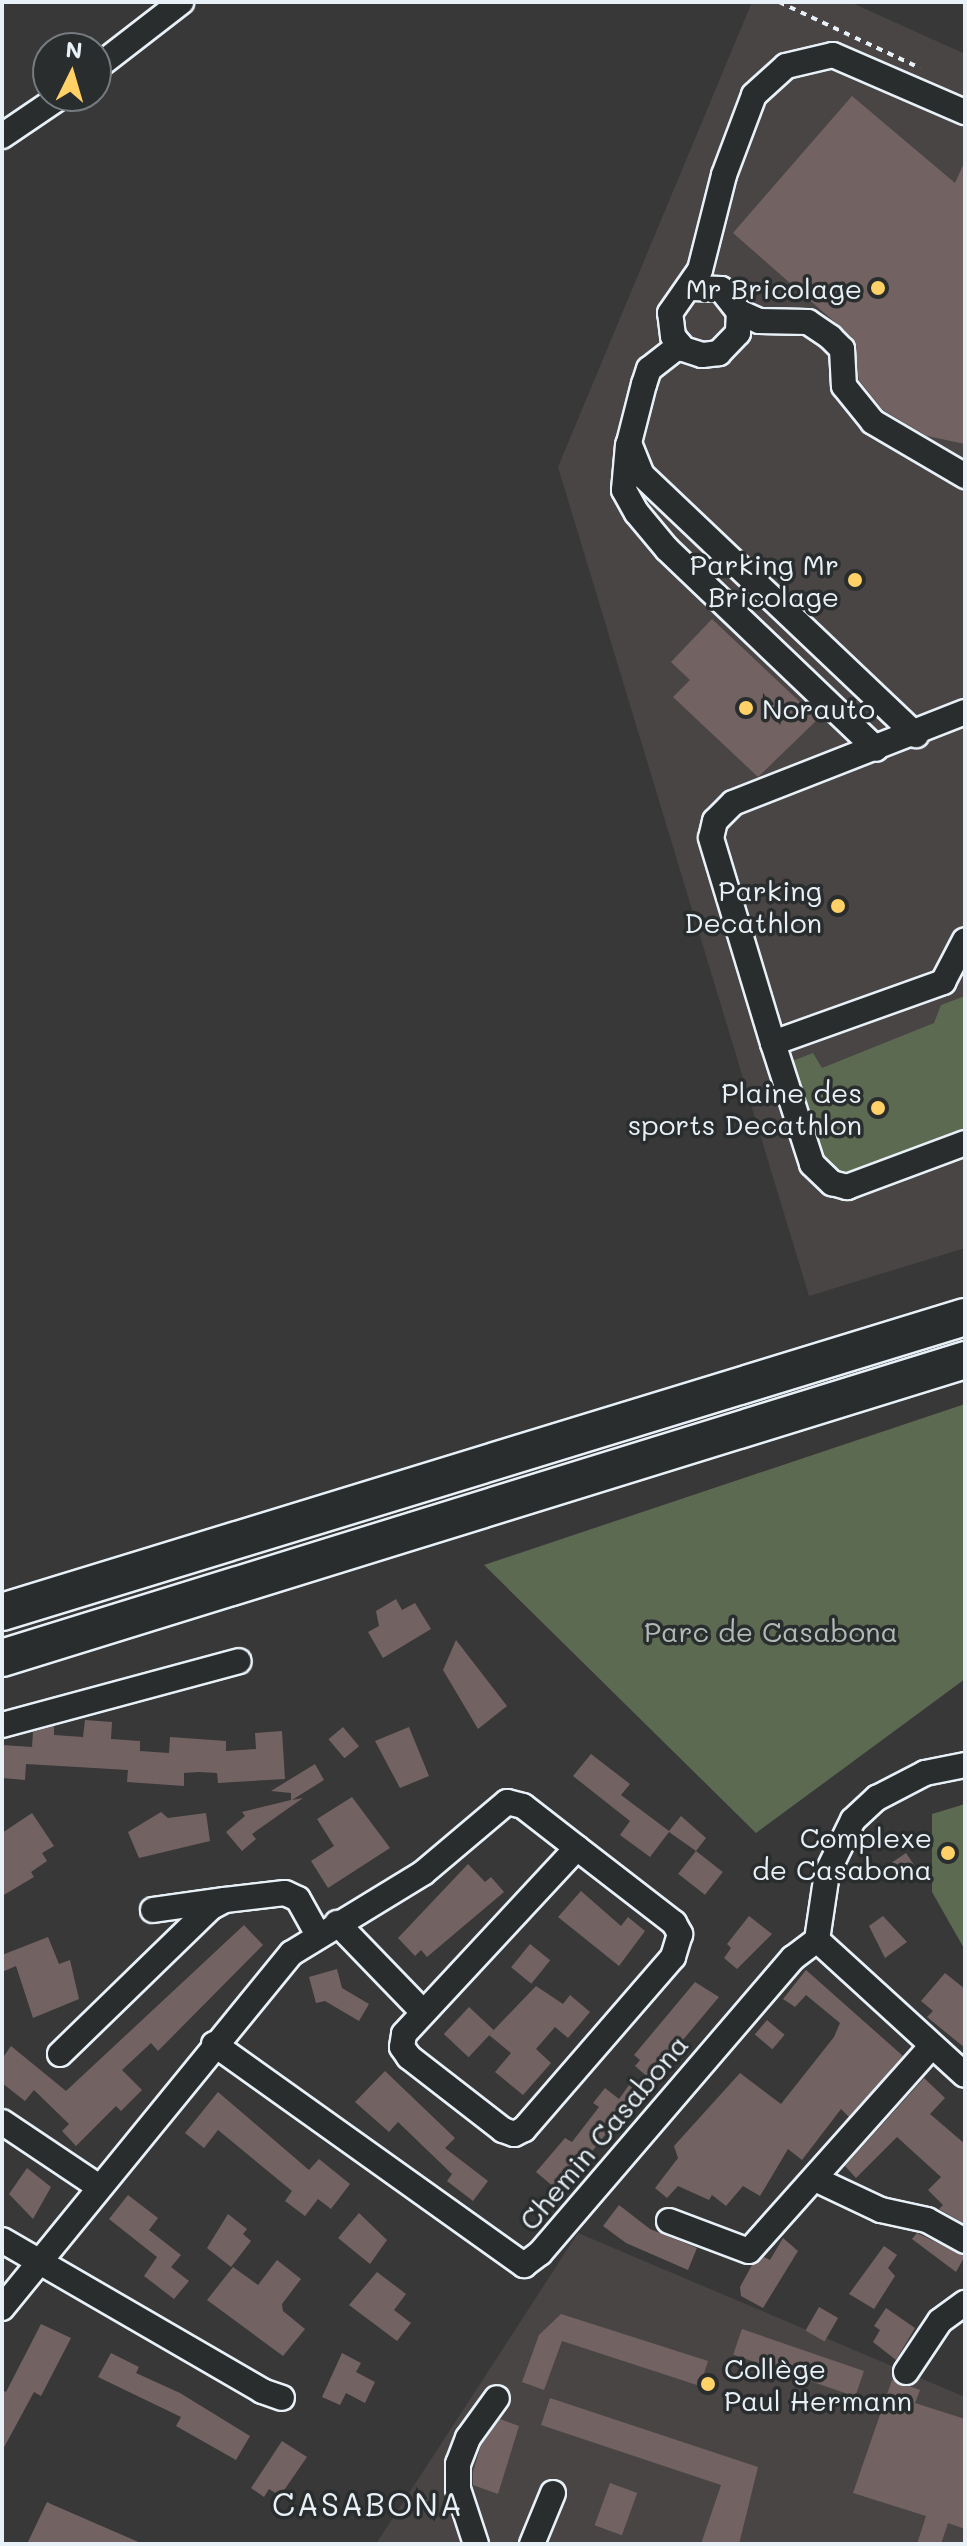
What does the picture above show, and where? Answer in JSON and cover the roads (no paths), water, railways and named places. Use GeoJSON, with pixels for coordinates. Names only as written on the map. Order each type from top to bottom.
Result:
{"type":"FeatureCollection","features":[{"type":"Feature","properties":{"kind":"highway"},"geometry":{"type":"LineString","coordinates":[[2,1612],[965,1317]]}},
{"type":"Feature","properties":{"kind":"highway"},"geometry":{"type":"LineString","coordinates":[[2,1658],[965,1360]]}},
{"type":"Feature","properties":{"kind":"street"},"geometry":{"type":"LineString","coordinates":[[112,56],[181,2]]}},
{"type":"Feature","properties":{"kind":"street"},"geometry":{"type":"LineString","coordinates":[[707,246],[708,265],[734,303],[738,333],[719,353],[702,355],[680,345],[670,313],[692,288],[707,246],[724,175],[754,95],[786,66],[833,55],[965,112]]}},
{"type":"Feature","properties":{"kind":"street"},"geometry":{"type":"LineString","coordinates":[[2,136],[37,112]]}},
{"type":"Feature","properties":{"kind":"street"},"geometry":{"type":"LineString","coordinates":[[692,288],[711,286],[759,321],[808,322],[830,337],[842,349],[844,386],[873,422],[965,476]]}},
{"type":"Feature","properties":{"kind":"street"},"geometry":{"type":"LineString","coordinates":[[680,345],[649,369],[629,443],[624,490],[637,513],[667,549],[876,749]]}},
{"type":"Feature","properties":{"kind":"street"},"geometry":{"type":"LineString","coordinates":[[629,443],[642,475],[916,735]]}},
{"type":"Feature","properties":{"kind":"street"},"geometry":{"type":"LineString","coordinates":[[965,712],[916,735],[733,803],[715,821],[711,838],[812,1164],[832,1183],[847,1187],[965,1143]]}},
{"type":"Feature","properties":{"kind":"street"},"geometry":{"type":"LineString","coordinates":[[773,1043],[943,982],[965,940]]}},
{"type":"Feature","properties":{"kind":"street"},"geometry":{"type":"LineString","coordinates":[[2,1725],[239,1661]]}},
{"type":"Feature","properties":{"kind":"street"},"geometry":{"type":"LineString","coordinates":[[965,1765],[925,1773],[877,1798],[853,1820],[827,1873],[817,1940],[965,2075]]}},
{"type":"Feature","properties":{"kind":"street"},"geometry":{"type":"LineString","coordinates":[[2,2308],[214,2044],[292,1953],[423,1873],[507,1802],[523,1806],[674,1923],[680,1946],[524,2129],[514,2134],[503,2130],[409,2057],[402,2047],[404,2034],[422,2011],[577,1848]]}},
{"type":"Feature","properties":{"kind":"street"},"geometry":{"type":"LineString","coordinates":[[153,1910],[285,1893],[298,1899],[327,1929],[422,2011]]}},
{"type":"Feature","properties":{"kind":"street"},"geometry":{"type":"LineString","coordinates":[[60,2054],[210,1908],[225,1900]]}},
{"type":"Feature","properties":{"kind":"street","name":"Chemin Casabona"},"geometry":{"type":"LineString","coordinates":[[214,2044],[524,2265],[540,2253],[669,2096],[793,1958],[817,1940]]}},
{"type":"Feature","properties":{"kind":"street"},"geometry":{"type":"LineString","coordinates":[[669,2221],[749,2251],[931,2047]]}},
{"type":"Feature","properties":{"kind":"street"},"geometry":{"type":"LineString","coordinates":[[2,2122],[99,2187]]}},
{"type":"Feature","properties":{"kind":"street"},"geometry":{"type":"LineString","coordinates":[[815,2179],[881,2210],[927,2220],[965,2241]]}},
{"type":"Feature","properties":{"kind":"street"},"geometry":{"type":"LineString","coordinates":[[2,2240],[38,2264],[282,2398]]}},
{"type":"Feature","properties":{"kind":"street"},"geometry":{"type":"LineString","coordinates":[[906,2372],[940,2321],[965,2303]]}},
{"type":"Feature","properties":{"kind":"street"},"geometry":{"type":"LineString","coordinates":[[476,2544],[458,2489],[458,2464],[468,2438],[497,2398]]}},
{"type":"Feature","properties":{"kind":"street"},"geometry":{"type":"LineString","coordinates":[[532,2544],[553,2493]]}},
{"type":"Feature","properties":{"kind":"place","name":"Mr Bricolage"},"geometry":{"type":"Point","coordinates":[878,288]}},
{"type":"Feature","properties":{"kind":"place","name":"Parking Mr Bricolage"},"geometry":{"type":"Point","coordinates":[855,580]}},
{"type":"Feature","properties":{"kind":"place","name":"Norauto"},"geometry":{"type":"Point","coordinates":[746,708]}},
{"type":"Feature","properties":{"kind":"place","name":"Parking Decathlon"},"geometry":{"type":"Point","coordinates":[838,906]}},
{"type":"Feature","properties":{"kind":"place","name":"Plaine des sports Decathlon"},"geometry":{"type":"Point","coordinates":[878,1108]}},
{"type":"Feature","properties":{"kind":"place","name":"Complexe de Casabona"},"geometry":{"type":"Point","coordinates":[948,1853]}},
{"type":"Feature","properties":{"kind":"place","name":"Collège Paul Hermann"},"geometry":{"type":"Point","coordinates":[708,2384]}},
{"type":"Feature","properties":{"kind":"district","name":"CASABONA"},"geometry":{"type":"Point","coordinates":[368,2503]}},
{"type":"Feature","properties":{"kind":"park label","name":"Parc de Casabona"},"geometry":{"type":"Point","coordinates":[771,1631]}}]}
